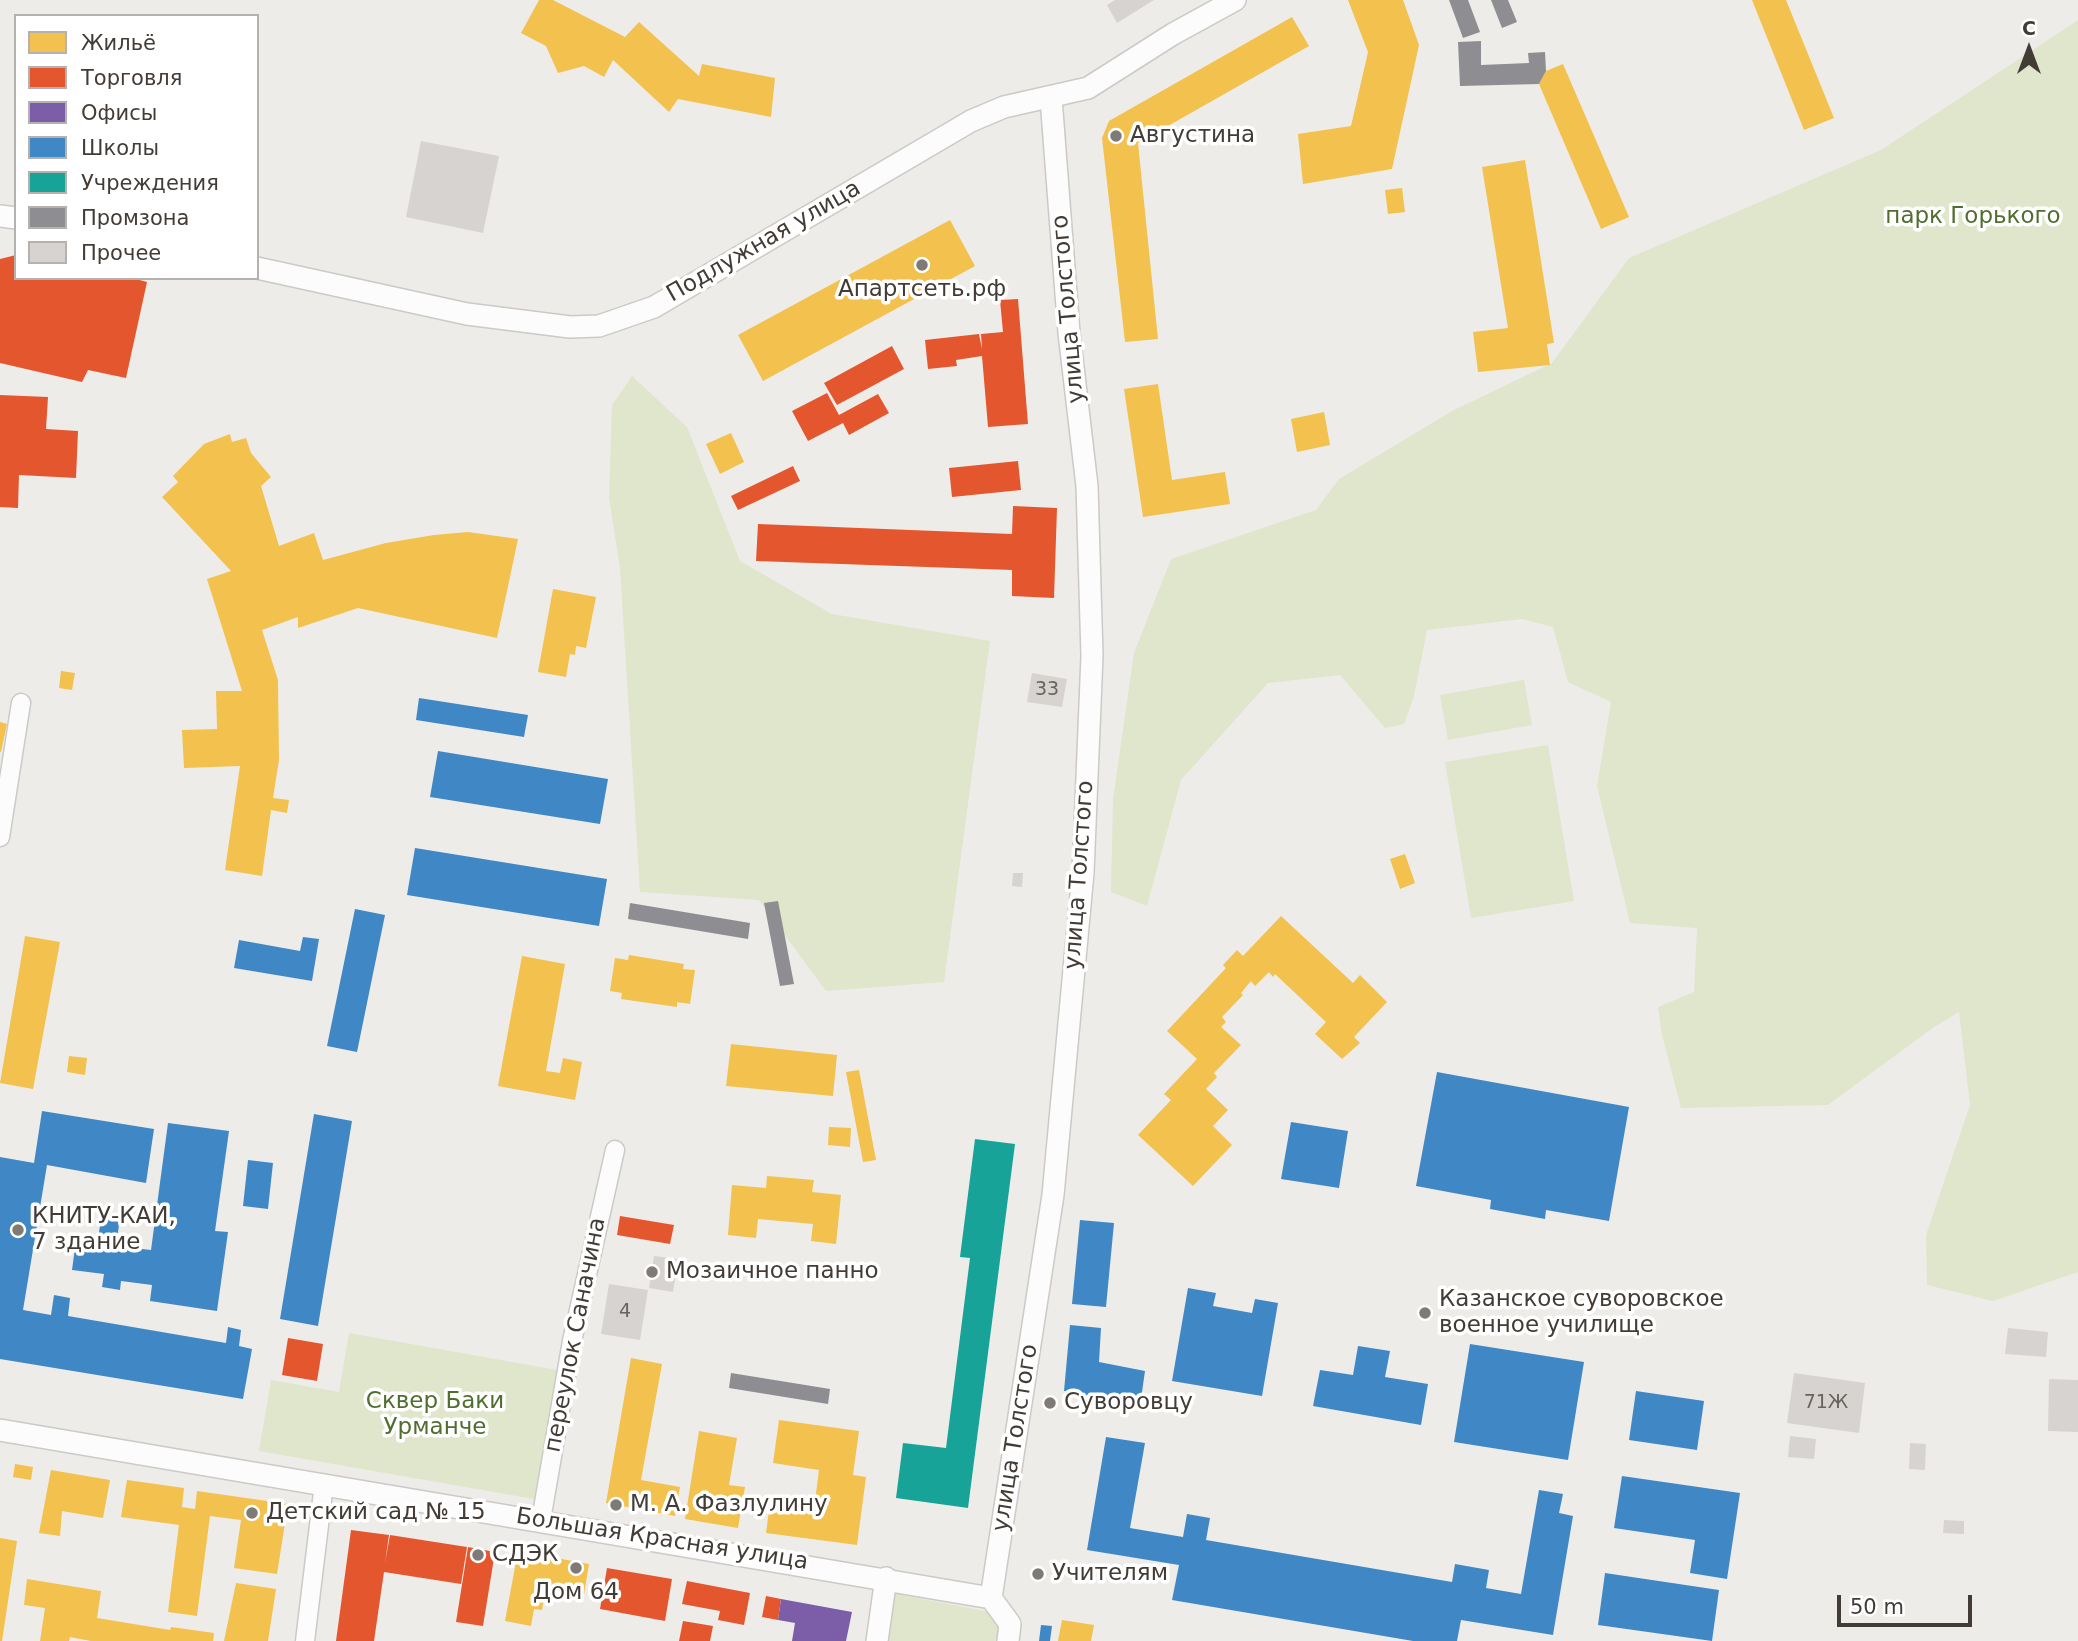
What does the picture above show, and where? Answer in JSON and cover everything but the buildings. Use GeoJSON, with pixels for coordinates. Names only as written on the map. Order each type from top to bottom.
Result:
{"type":"FeatureCollection","features":[{"type":"Feature","properties":{"kind":"street","name":"Подлужная улица"},"geometry":{"type":"LineString","coordinates":[[259,268],[467,314],[570,327],[598,326],[654,307],[971,121],[1004,107],[1088,88],[1173,34],[1235,0]]}},
{"type":"Feature","properties":{"kind":"street","name":"улица Толстого"},"geometry":{"type":"LineString","coordinates":[[991,1598],[1053,1195],[1083,873],[1093,656],[1087,486],[1069,333],[1051,98]]}},
{"type":"Feature","properties":{"kind":"street"},"geometry":{"type":"LineString","coordinates":[[0,837],[22,703]]}},
{"type":"Feature","properties":{"kind":"street","name":"переулок Саначина"},"geometry":{"type":"LineString","coordinates":[[541,1520],[572,1341],[614,1150]]}},
{"type":"Feature","properties":{"kind":"street","name":"Большая Красная улица"},"geometry":{"type":"LineString","coordinates":[[0,1430],[886,1578],[991,1598]]}},
{"type":"Feature","properties":{"kind":"street"},"geometry":{"type":"LineString","coordinates":[[305,1641],[324,1484]]}},
{"type":"Feature","properties":{"kind":"street"},"geometry":{"type":"LineString","coordinates":[[877,1641],[886,1578]]}},
{"type":"Feature","properties":{"kind":"street"},"geometry":{"type":"LineString","coordinates":[[991,1598],[1010,1625],[1009,1641]]}},
{"type":"Feature","properties":{"kind":"green space","name":"парк Горького"},"geometry":{"type":"Polygon","coordinates":[[[2078,20],[2078,1272],[1993,1301],[1927,1285],[1926,1235],[1970,1105],[1959,1012],[1934,1027],[1828,1105],[1681,1108],[1662,1035],[1658,1007],[1694,992],[1697,928],[1630,923],[1597,786],[1611,702],[1568,682],[1553,627],[1522,619],[1427,630],[1414,696],[1404,724],[1385,728],[1340,675],[1268,683],[1181,780],[1147,906],[1111,892],[1113,799],[1134,653],[1171,559],[1316,510],[1339,479],[1452,411],[1552,363],[1629,258],[1881,150],[2078,20]]]}},
{"type":"Feature","properties":{"kind":"green space"},"geometry":{"type":"Polygon","coordinates":[[[632,376],[687,427],[740,561],[832,614],[990,641],[944,982],[826,991],[759,900],[640,892],[620,568],[609,498],[612,405],[632,376]]]}},
{"type":"Feature","properties":{"kind":"green space"},"geometry":{"type":"Polygon","coordinates":[[[1524,680],[1532,725],[1448,740],[1440,695],[1524,680]]]}},
{"type":"Feature","properties":{"kind":"green space"},"geometry":{"type":"Polygon","coordinates":[[[1548,745],[1574,901],[1471,918],[1445,762],[1548,745]]]}},
{"type":"Feature","properties":{"kind":"green space","name":"Сквер Баки Урманче"},"geometry":{"type":"Polygon","coordinates":[[[349,1333],[557,1370],[534,1499],[259,1451],[271,1380],[339,1392],[349,1333]]]}},
{"type":"Feature","properties":{"kind":"green space"},"geometry":{"type":"Polygon","coordinates":[[[896,1594],[985,1611],[999,1621],[999,1641],[881,1641],[887,1603],[896,1594]]]}},
{"type":"Feature","properties":{"kind":"place","name":"Августина"},"geometry":{"type":"Point","coordinates":[1116,136]}},
{"type":"Feature","properties":{"kind":"place","name":"Апартсеть.рф"},"geometry":{"type":"Point","coordinates":[922,265]}},
{"type":"Feature","properties":{"kind":"place","name":"КНИТУ-КАИ, 7 здание"},"geometry":{"type":"Point","coordinates":[18,1230]}},
{"type":"Feature","properties":{"kind":"place","name":"Мозаичное панно"},"geometry":{"type":"Point","coordinates":[652,1272]}},
{"type":"Feature","properties":{"kind":"place","name":"Казанское суворовское военное училище"},"geometry":{"type":"Point","coordinates":[1425,1313]}},
{"type":"Feature","properties":{"kind":"place","name":"Суворовцу"},"geometry":{"type":"Point","coordinates":[1050,1403]}},
{"type":"Feature","properties":{"kind":"place","name":"М. А. Фазлулину"},"geometry":{"type":"Point","coordinates":[616,1505]}},
{"type":"Feature","properties":{"kind":"place","name":"Детский сад № 15"},"geometry":{"type":"Point","coordinates":[252,1513]}},
{"type":"Feature","properties":{"kind":"place","name":"СДЭК"},"geometry":{"type":"Point","coordinates":[478,1555]}},
{"type":"Feature","properties":{"kind":"place","name":"Дом 64"},"geometry":{"type":"Point","coordinates":[576,1568]}},
{"type":"Feature","properties":{"kind":"place","name":"Учителям"},"geometry":{"type":"Point","coordinates":[1038,1574]}}]}
